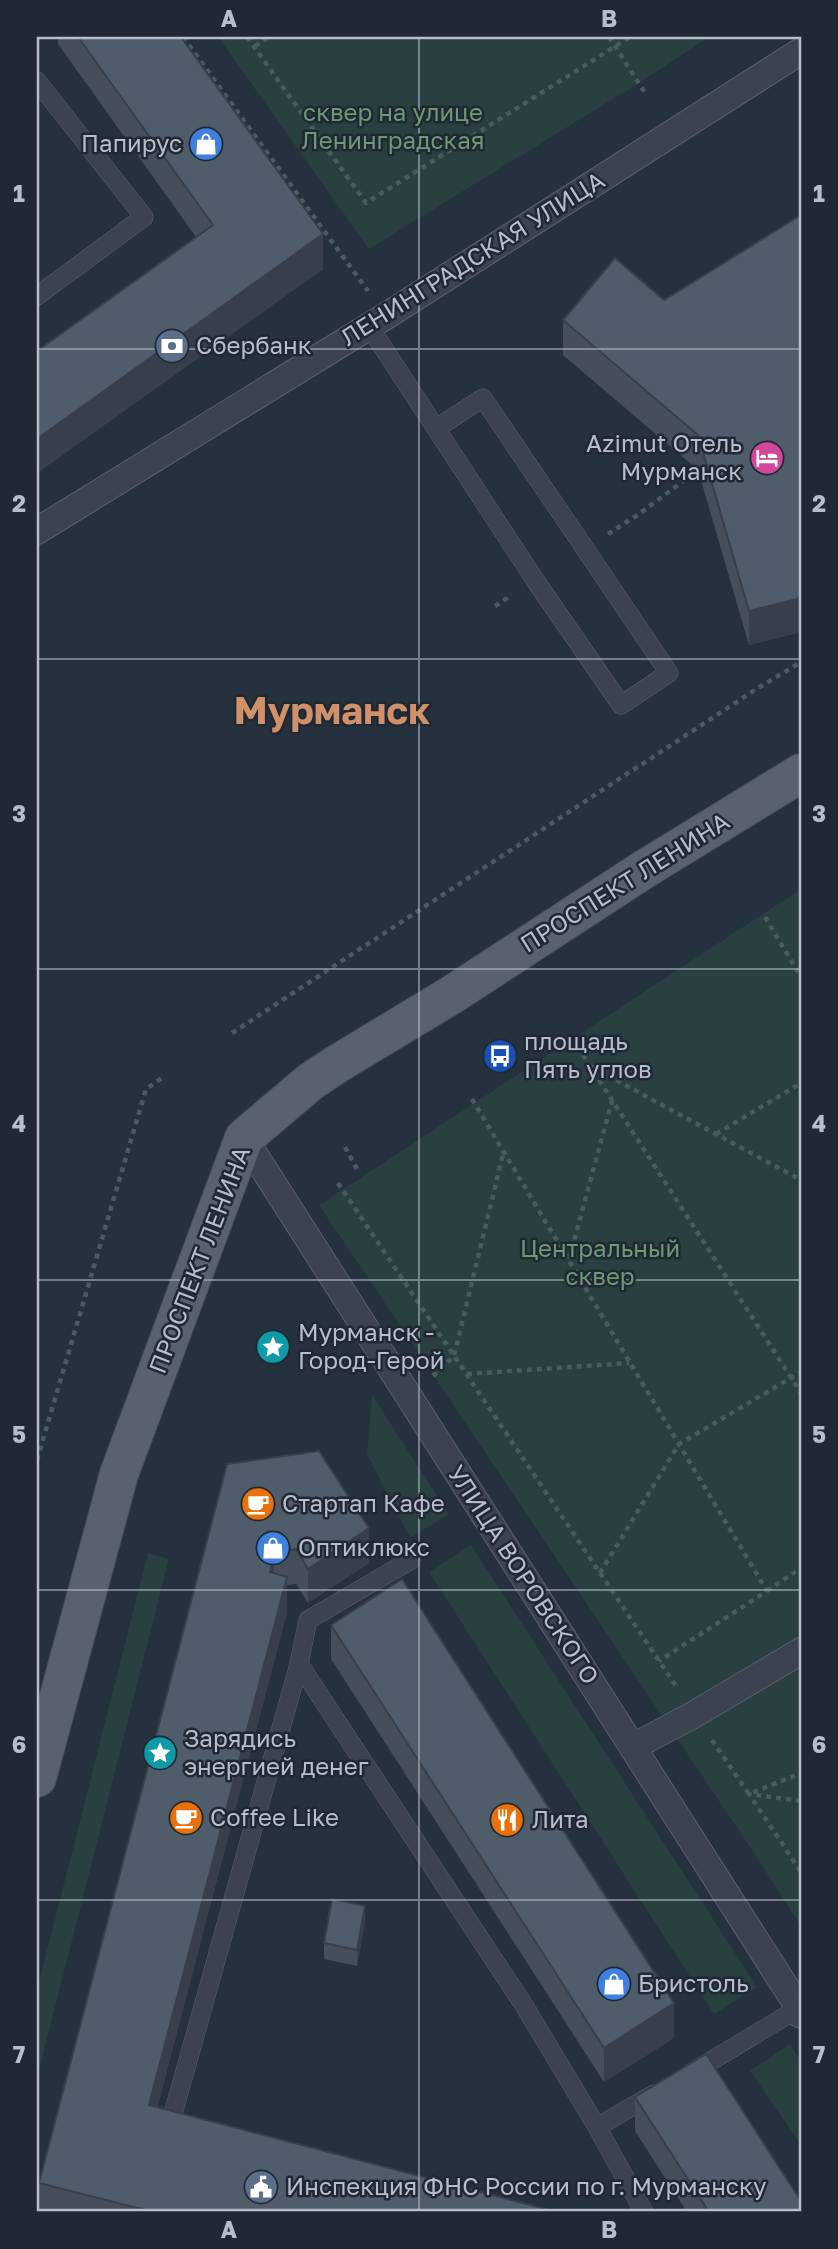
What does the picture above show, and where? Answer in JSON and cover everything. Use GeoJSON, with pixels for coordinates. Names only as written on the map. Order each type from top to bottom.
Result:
{"type":"FeatureCollection","features":[{"type":"Feature","properties":{"kind":"main road","name":"ПРОСПЕКТ ЛЕНИНА"},"geometry":{"type":"LineString","coordinates":[[37,1778],[119,1474],[244,1138],[310,1082],[337,1064],[453,994],[643,870],[801,773]]}},
{"type":"Feature","properties":{"kind":"street","name":"ЛЕНИНГРАДСКАЯ УЛИЦА"},"geometry":{"type":"LineString","coordinates":[[37,531],[377,321],[801,51]]}},
{"type":"Feature","properties":{"kind":"street","name":"УЛИЦА ВОРОВСКОГО"},"geometry":{"type":"LineString","coordinates":[[244,1138],[800,2010]]}},
{"type":"Feature","properties":{"kind":"street"},"geometry":{"type":"LineString","coordinates":[[633,1747],[695,1714],[801,1651]]}},
{"type":"Feature","properties":{"kind":"lane"},"geometry":{"type":"LineString","coordinates":[[37,82],[144,217],[37,296]]}},
{"type":"Feature","properties":{"kind":"lane"},"geometry":{"type":"LineString","coordinates":[[377,321],[437,428],[535,580],[621,705],[669,673],[483,398],[437,428]]}},
{"type":"Feature","properties":{"kind":"lane"},"geometry":{"type":"LineString","coordinates":[[206,2130],[171,2121],[299,1664],[308,1620],[411,1560]]}},
{"type":"Feature","properties":{"kind":"lane"},"geometry":{"type":"LineString","coordinates":[[299,1664],[525,2007],[644,2212]]}},
{"type":"Feature","properties":{"kind":"lane"},"geometry":{"type":"LineString","coordinates":[[597,2127],[800,2010]]}},
{"type":"Feature","properties":{"kind":"path"},"geometry":{"type":"LineString","coordinates":[[183,37],[377,321]]}},
{"type":"Feature","properties":{"kind":"path"},"geometry":{"type":"LineString","coordinates":[[247,37],[366,203],[630,37]]}},
{"type":"Feature","properties":{"kind":"path"},"geometry":{"type":"LineString","coordinates":[[255,46],[269,37]]}},
{"type":"Feature","properties":{"kind":"path"},"geometry":{"type":"LineString","coordinates":[[609,37],[647,96]]}},
{"type":"Feature","properties":{"kind":"path"},"geometry":{"type":"LineString","coordinates":[[586,549],[698,470]]}},
{"type":"Feature","properties":{"kind":"path"},"geometry":{"type":"LineString","coordinates":[[232,1032],[801,662]]}},
{"type":"Feature","properties":{"kind":"path"},"geometry":{"type":"LineString","coordinates":[[765,917],[801,977]]}},
{"type":"Feature","properties":{"kind":"path"},"geometry":{"type":"LineString","coordinates":[[572,1038],[801,1393]]}},
{"type":"Feature","properties":{"kind":"path"},"geometry":{"type":"LineString","coordinates":[[589,1065],[801,1180]]}},
{"type":"Feature","properties":{"kind":"path"},"geometry":{"type":"LineString","coordinates":[[37,1460],[146,1089],[166,1076]]}},
{"type":"Feature","properties":{"kind":"path"},"geometry":{"type":"LineString","coordinates":[[716,1134],[801,1083]]}},
{"type":"Feature","properties":{"kind":"path"},"geometry":{"type":"LineString","coordinates":[[472,1099],[767,1591]]}},
{"type":"Feature","properties":{"kind":"path"},"geometry":{"type":"LineString","coordinates":[[568,1260],[612,1101]]}},
{"type":"Feature","properties":{"kind":"path"},"geometry":{"type":"LineString","coordinates":[[345,1147],[358,1171]]}},
{"type":"Feature","properties":{"kind":"path"},"geometry":{"type":"LineString","coordinates":[[411,1398],[454,1356],[504,1153]]}},
{"type":"Feature","properties":{"kind":"path"},"geometry":{"type":"LineString","coordinates":[[338,1183],[801,1872]]}},
{"type":"Feature","properties":{"kind":"path"},"geometry":{"type":"LineString","coordinates":[[466,1374],[630,1363]]}},
{"type":"Feature","properties":{"kind":"path"},"geometry":{"type":"LineString","coordinates":[[600,1573],[679,1444],[801,1372]]}},
{"type":"Feature","properties":{"kind":"path"},"geometry":{"type":"LineString","coordinates":[[659,1661],[801,1568]]}},
{"type":"Feature","properties":{"kind":"path"},"geometry":{"type":"LineString","coordinates":[[749,1794],[801,1773]]}},
{"type":"Feature","properties":{"kind":"path"},"geometry":{"type":"LineString","coordinates":[[749,1794],[801,1801]]}},
{"type":"Feature","properties":{"kind":"green space","name":"сквер на улице Ленинградская"},"geometry":{"type":"Polygon","coordinates":[[[218,37],[709,37],[369,249],[218,37]]]}},
{"type":"Feature","properties":{"kind":"green space","name":"Центральный сквер"},"geometry":{"type":"Polygon","coordinates":[[[801,889],[801,1926],[319,1205],[801,889]]]}},
{"type":"Feature","properties":{"kind":"green space"},"geometry":{"type":"Polygon","coordinates":[[[372,1395],[449,1514],[410,1538],[367,1454],[372,1395]]]}},
{"type":"Feature","properties":{"kind":"green space"},"geometry":{"type":"Polygon","coordinates":[[[471,1545],[757,1987],[714,2014],[429,1572],[471,1545]]]}},
{"type":"Feature","properties":{"kind":"green space"},"geometry":{"type":"Polygon","coordinates":[[[148,1553],[169,1559],[37,2078],[37,1990],[148,1553]]]}},
{"type":"Feature","properties":{"kind":"green space"},"geometry":{"type":"Polygon","coordinates":[[[790,2044],[801,2061],[801,2145],[750,2071],[790,2044]]]}},
{"type":"Feature","properties":{"kind":"building"},"geometry":{"type":"Polygon","coordinates":[[[78,37],[181,37],[323,234],[37,439],[37,351],[213,225],[78,37]]]}},
{"type":"Feature","properties":{"kind":"building"},"geometry":{"type":"Polygon","coordinates":[[[801,215],[801,598],[749,611],[698,435],[563,320],[615,258],[664,300],[801,215]]]}},
{"type":"Feature","properties":{"kind":"building"},"geometry":{"type":"Polygon","coordinates":[[[319,1451],[369,1528],[308,1569],[296,1549],[274,1554],[270,1572],[287,1577],[149,2105],[557,2212],[153,2212],[39,2183],[227,1464],[319,1451]]]}},
{"type":"Feature","properties":{"kind":"building"},"geometry":{"type":"Polygon","coordinates":[[[402,1579],[674,2003],[604,2048],[331,1625],[402,1579]]]}},
{"type":"Feature","properties":{"kind":"building"},"geometry":{"type":"Polygon","coordinates":[[[332,1899],[365,1906],[357,1950],[324,1943],[332,1899]]]}},
{"type":"Feature","properties":{"kind":"building"},"geometry":{"type":"Polygon","coordinates":[[[706,2054],[801,2201],[801,2212],[709,2212],[635,2097],[706,2054]]]}},
{"type":"Feature","properties":{"kind":"place","name":"Папирус"},"geometry":{"type":"Point","coordinates":[206,144]}},
{"type":"Feature","properties":{"kind":"place","name":"Сбербанк"},"geometry":{"type":"Point","coordinates":[172,346]}},
{"type":"Feature","properties":{"kind":"place","name":"Azimut Отель Мурманск"},"geometry":{"type":"Point","coordinates":[767,458]}},
{"type":"Feature","properties":{"kind":"place","name":"площадь Пять углов"},"geometry":{"type":"Point","coordinates":[500,1056]}},
{"type":"Feature","properties":{"kind":"place","name":"Мурманск - Город-Герой"},"geometry":{"type":"Point","coordinates":[273,1347]}},
{"type":"Feature","properties":{"kind":"place","name":"Стартап Кафе"},"geometry":{"type":"Point","coordinates":[258,1504]}},
{"type":"Feature","properties":{"kind":"place","name":"Оптиклюкс"},"geometry":{"type":"Point","coordinates":[273,1548]}},
{"type":"Feature","properties":{"kind":"place","name":"Зарядись энергией денег"},"geometry":{"type":"Point","coordinates":[160,1753]}},
{"type":"Feature","properties":{"kind":"place","name":"Coffee Like"},"geometry":{"type":"Point","coordinates":[186,1818]}},
{"type":"Feature","properties":{"kind":"place","name":"Лита"},"geometry":{"type":"Point","coordinates":[507,1820]}},
{"type":"Feature","properties":{"kind":"place","name":"Бристоль"},"geometry":{"type":"Point","coordinates":[614,1984]}},
{"type":"Feature","properties":{"kind":"place","name":"Инспекция ФНС России по г. Мурманску"},"geometry":{"type":"Point","coordinates":[261,2187]}},
{"type":"Feature","properties":{"kind":"district","name":"Мурманск"},"geometry":{"type":"Point","coordinates":[332,711]}}]}
